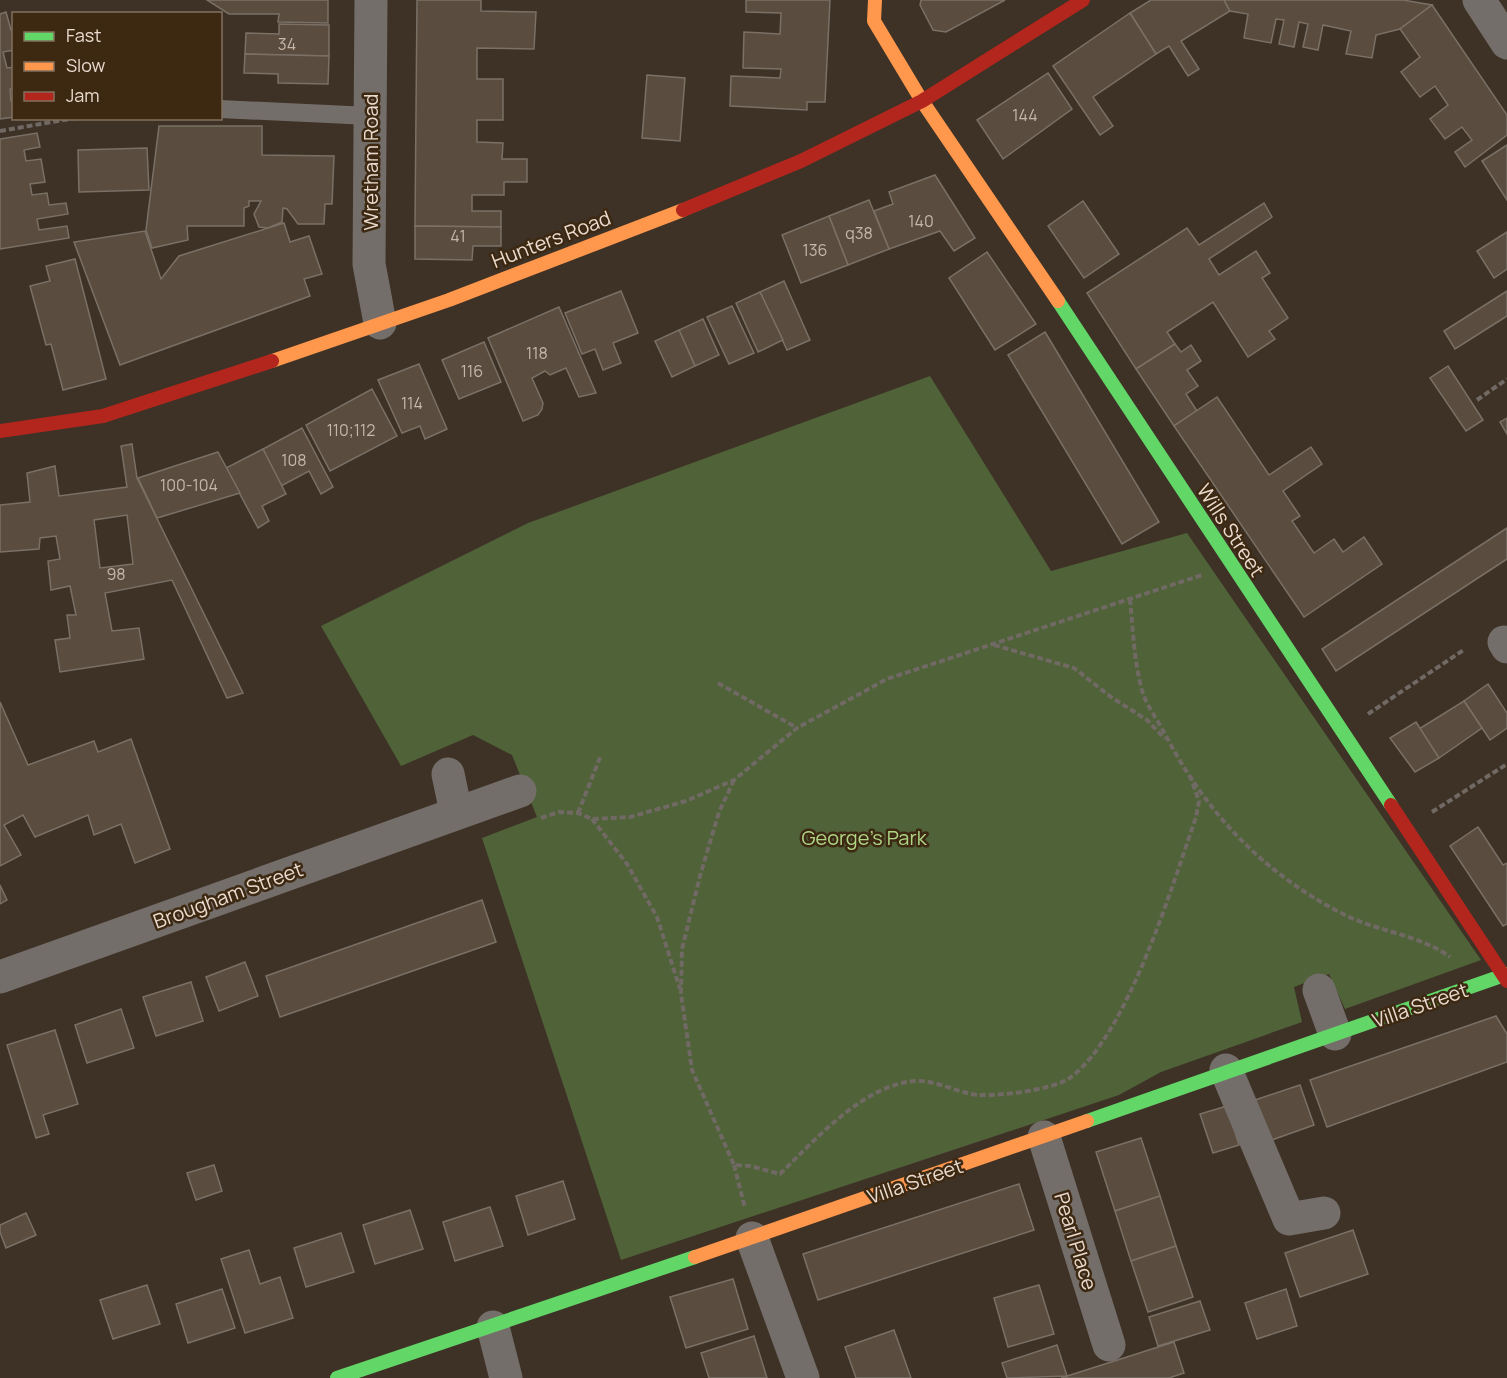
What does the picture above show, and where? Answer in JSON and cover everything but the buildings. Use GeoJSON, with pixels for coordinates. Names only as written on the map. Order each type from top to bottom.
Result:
{"type":"FeatureCollection","features":[{"type":"Feature","properties":{"kind":"street","name":"Wretham Road"},"geometry":{"type":"LineString","coordinates":[[371,0],[369,264],[380,323]]}},
{"type":"Feature","properties":{"kind":"street","name":"Wills Street"},"geometry":{"type":"LineString","coordinates":[[875,0],[874,21],[922,101],[1101,365],[1231,565],[1506,977]]}},
{"type":"Feature","properties":{"kind":"street","name":"Hunters Road"},"geometry":{"type":"LineString","coordinates":[[1,426],[103,416],[449,300],[694,206],[801,161],[922,101],[1083,0]]}},
{"type":"Feature","properties":{"kind":"street"},"geometry":{"type":"LineString","coordinates":[[1479,0],[1507,43]]}},
{"type":"Feature","properties":{"kind":"street"},"geometry":{"type":"LineString","coordinates":[[448,774],[456,812]]}},
{"type":"Feature","properties":{"kind":"street","name":"Brougham Street"},"geometry":{"type":"LineString","coordinates":[[0,977],[520,791]]}},
{"type":"Feature","properties":{"kind":"street","name":"Villa Street"},"geometry":{"type":"LineString","coordinates":[[337,1378],[493,1327],[1044,1137],[1226,1070],[1506,977]]}},
{"type":"Feature","properties":{"kind":"street"},"geometry":{"type":"LineString","coordinates":[[1319,990],[1335,1034]]}},
{"type":"Feature","properties":{"kind":"street"},"geometry":{"type":"LineString","coordinates":[[1226,1070],[1289,1219],[1324,1213]]}},
{"type":"Feature","properties":{"kind":"street","name":"Pearl Place"},"geometry":{"type":"LineString","coordinates":[[1044,1137],[1109,1345]]}},
{"type":"Feature","properties":{"kind":"street"},"geometry":{"type":"LineString","coordinates":[[752,1238],[803,1378]]}},
{"type":"Feature","properties":{"kind":"street"},"geometry":{"type":"LineString","coordinates":[[493,1327],[506,1378]]}},
{"type":"Feature","properties":{"kind":"lane"},"geometry":{"type":"LineString","coordinates":[[222,109],[370,116]]}},
{"type":"Feature","properties":{"kind":"path"},"geometry":{"type":"LineString","coordinates":[[0,131],[63,120]]}},
{"type":"Feature","properties":{"kind":"path"},"geometry":{"type":"LineString","coordinates":[[1477,400],[1507,379]]}},
{"type":"Feature","properties":{"kind":"path"},"geometry":{"type":"LineString","coordinates":[[520,791],[534,820],[559,812],[578,813],[592,819],[630,817],[686,801],[734,780],[797,728],[887,679],[1231,565]]}},
{"type":"Feature","properties":{"kind":"path"},"geometry":{"type":"LineString","coordinates":[[1130,599],[1135,651],[1144,695],[1190,776],[1229,828],[1254,855],[1300,889],[1347,916],[1413,938],[1452,958]]}},
{"type":"Feature","properties":{"kind":"path"},"geometry":{"type":"LineString","coordinates":[[993,645],[1074,668],[1147,720],[1170,743]]}},
{"type":"Feature","properties":{"kind":"path"},"geometry":{"type":"LineString","coordinates":[[1360,719],[1465,649]]}},
{"type":"Feature","properties":{"kind":"path"},"geometry":{"type":"LineString","coordinates":[[718,683],[797,728]]}},
{"type":"Feature","properties":{"kind":"path"},"geometry":{"type":"LineString","coordinates":[[578,813],[602,755]]}},
{"type":"Feature","properties":{"kind":"path"},"geometry":{"type":"LineString","coordinates":[[1423,818],[1507,764]]}},
{"type":"Feature","properties":{"kind":"path"},"geometry":{"type":"LineString","coordinates":[[734,1165],[750,1166],[780,1174],[819,1136],[872,1094],[917,1081],[978,1095],[1029,1092],[1071,1078],[1110,1034],[1157,928],[1200,801],[1190,776]]}},
{"type":"Feature","properties":{"kind":"path"},"geometry":{"type":"LineString","coordinates":[[681,994],[682,949],[700,876],[719,812],[734,780]]}},
{"type":"Feature","properties":{"kind":"path"},"geometry":{"type":"LineString","coordinates":[[592,819],[627,864],[657,917],[681,994],[692,1070],[734,1165],[752,1238]]}},
{"type":"Feature","properties":{"kind":"green space","name":"George's Park"},"geometry":{"type":"Polygon","coordinates":[[[930,376],[1051,571],[1187,533],[1481,960],[1345,1009],[1329,974],[1294,987],[1302,1022],[1161,1072],[1119,1095],[621,1260],[482,838],[537,817],[512,755],[473,735],[401,766],[321,626],[528,523],[930,376]]]}},
{"type":"Feature","properties":{"kind":"traffic: fast"},"geometry":{"type":"LineString","coordinates":[[1058,301],[1391,805]]}},
{"type":"Feature","properties":{"kind":"traffic: fast"},"geometry":{"type":"LineString","coordinates":[[1087,1121],[1507,974]]}},
{"type":"Feature","properties":{"kind":"traffic: fast"},"geometry":{"type":"LineString","coordinates":[[337,1378],[695,1257]]}},
{"type":"Feature","properties":{"kind":"traffic: slow"},"geometry":{"type":"LineString","coordinates":[[875,0],[874,21],[922,101],[1058,301]]}},
{"type":"Feature","properties":{"kind":"traffic: slow"},"geometry":{"type":"LineString","coordinates":[[272,361],[449,300],[683,210]]}},
{"type":"Feature","properties":{"kind":"traffic: slow"},"geometry":{"type":"LineString","coordinates":[[695,1257],[1087,1121]]}},
{"type":"Feature","properties":{"kind":"traffic: jam"},"geometry":{"type":"LineString","coordinates":[[683,210],[801,161],[922,101],[1083,0]]}},
{"type":"Feature","properties":{"kind":"traffic: jam"},"geometry":{"type":"LineString","coordinates":[[0,431],[103,416],[272,361]]}},
{"type":"Feature","properties":{"kind":"traffic: jam"},"geometry":{"type":"LineString","coordinates":[[1391,805],[1507,981]]}}]}
